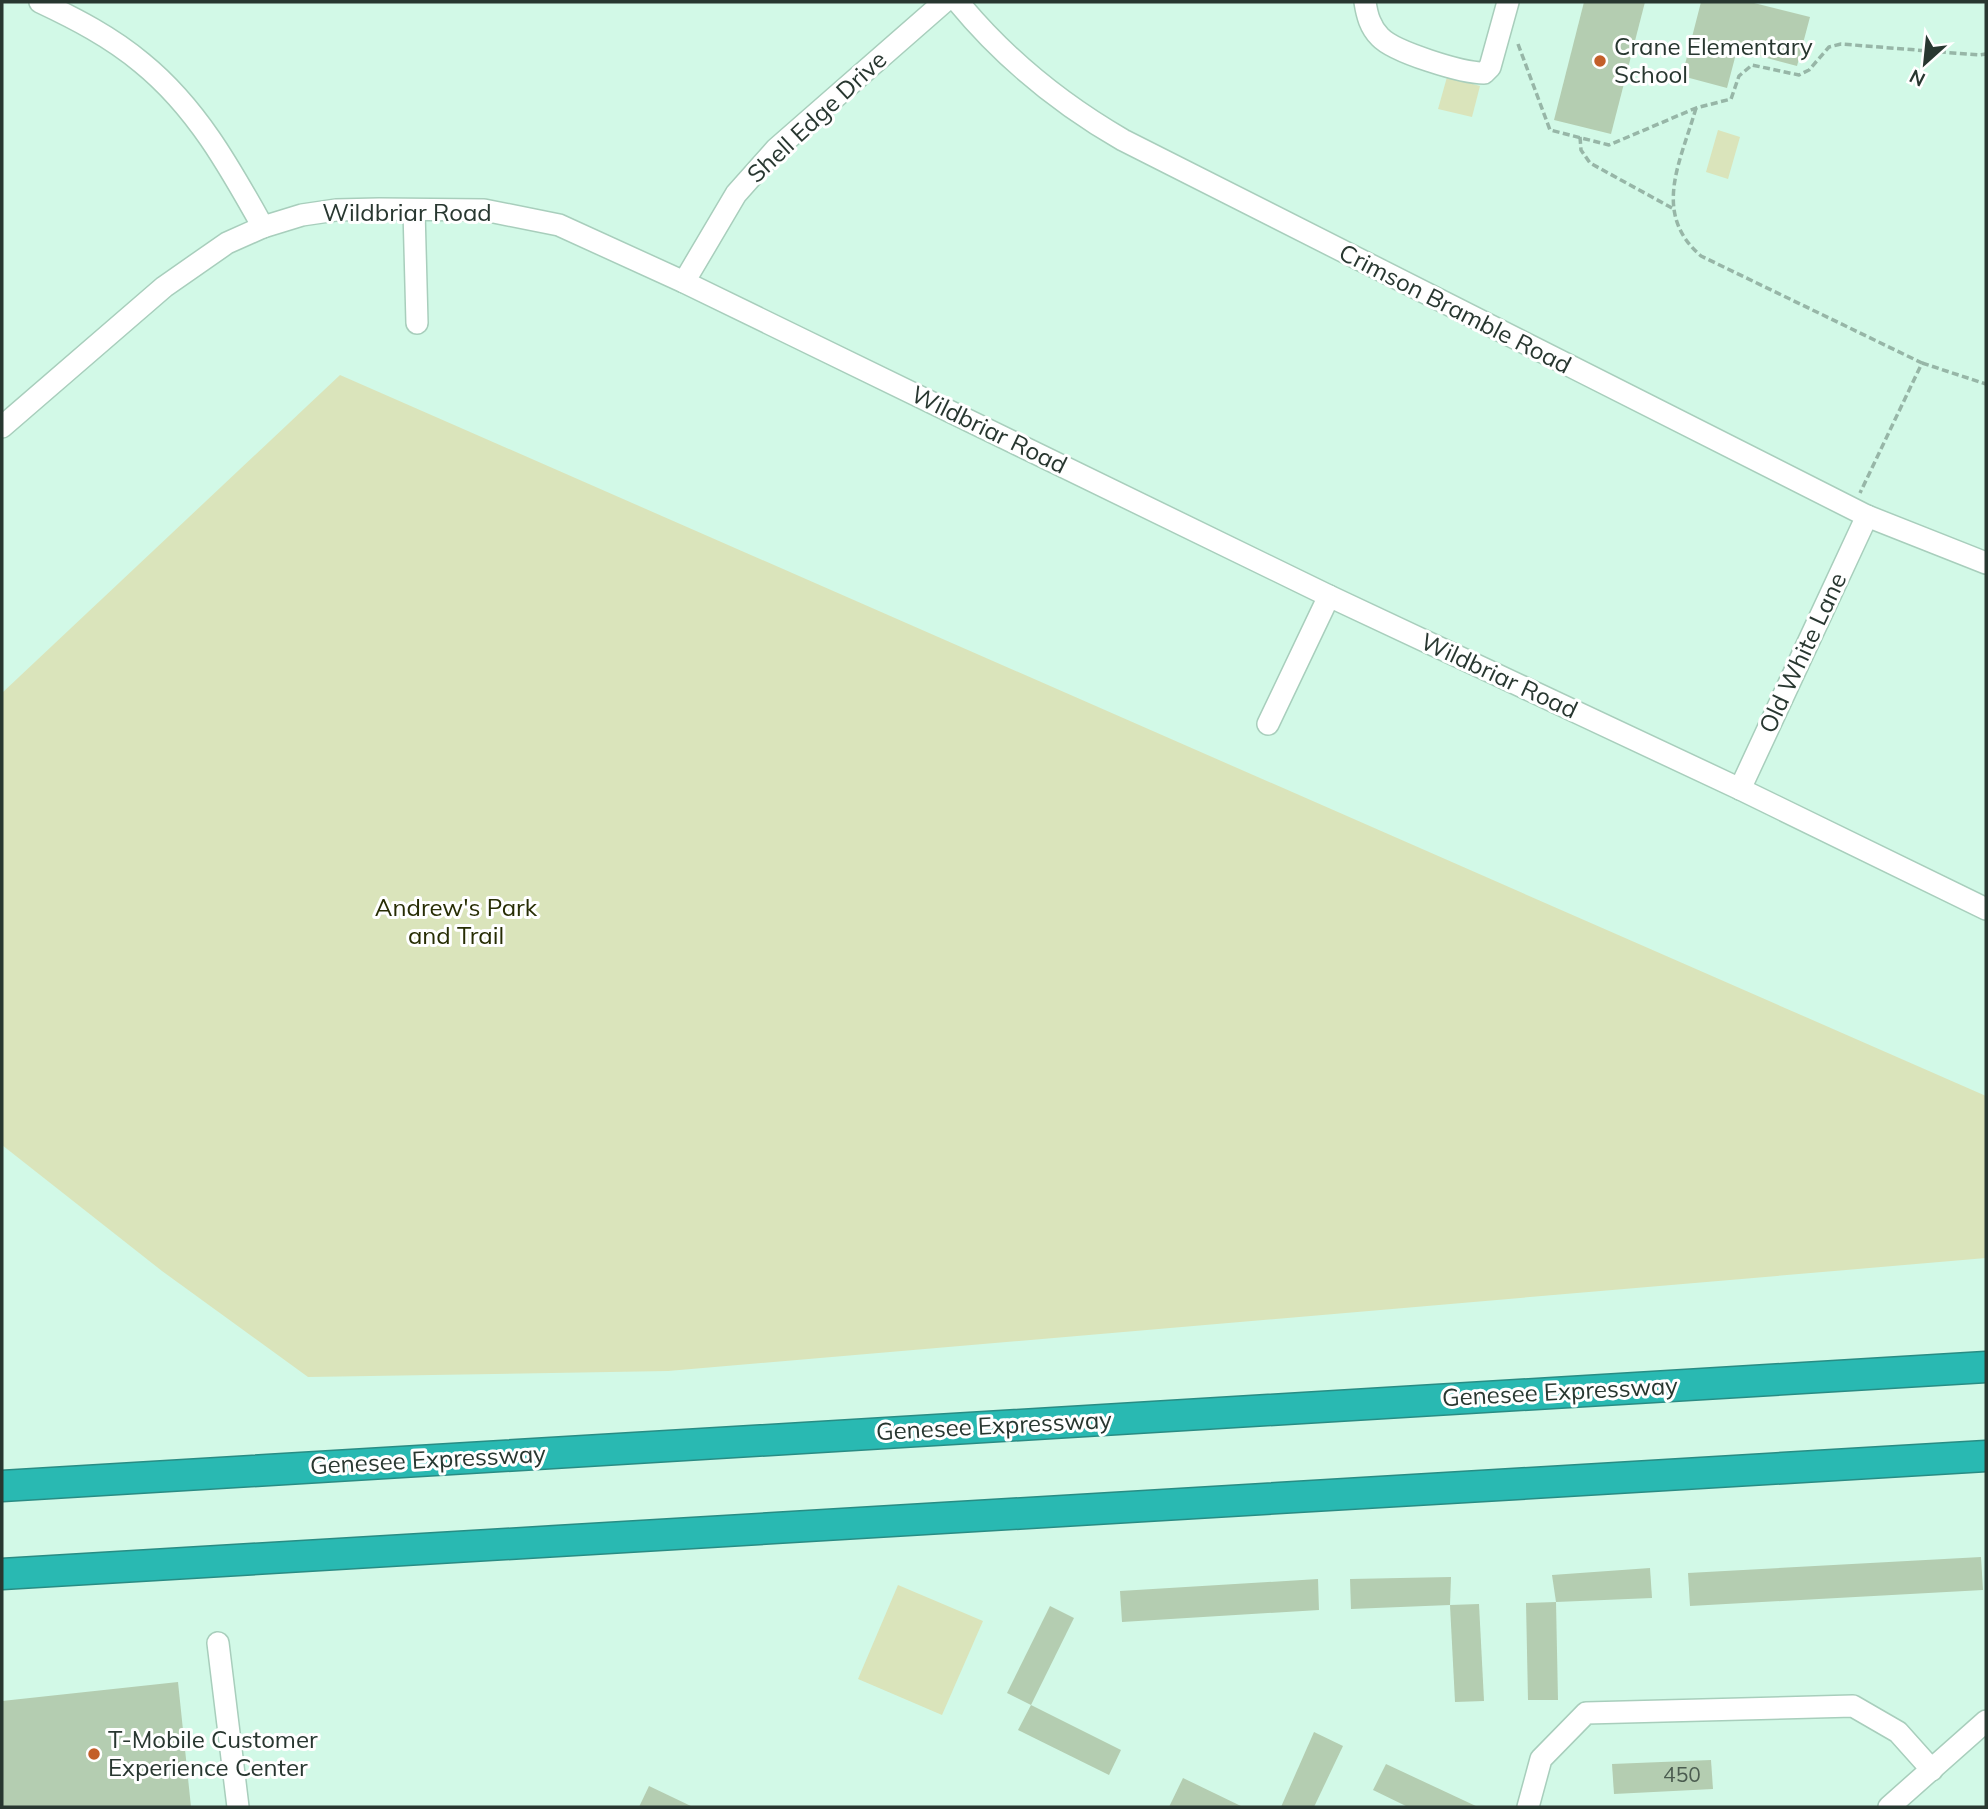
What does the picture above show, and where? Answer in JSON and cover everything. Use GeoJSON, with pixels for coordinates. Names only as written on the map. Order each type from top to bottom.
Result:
{"type":"FeatureCollection","features":[{"type":"Feature","properties":{"kind":"highway"},"geometry":{"type":"LineString","coordinates":[[1867,1373],[1986,1360]]}},
{"type":"Feature","properties":{"kind":"highway","name":"Genesee Expressway"},"geometry":{"type":"LineString","coordinates":[[2,1486],[1986,1367]]}},
{"type":"Feature","properties":{"kind":"highway"},"geometry":{"type":"LineString","coordinates":[[2,1574],[1986,1455]]}},
{"type":"Feature","properties":{"kind":"street"},"geometry":{"type":"LineString","coordinates":[[40,2],[110,39],[166,84],[209,135],[262,227]]}},
{"type":"Feature","properties":{"kind":"street","name":"Shell Edge Drive"},"geometry":{"type":"LineString","coordinates":[[684,282],[736,194],[776,149],[944,2]]}},
{"type":"Feature","properties":{"kind":"street","name":"Crimson Bramble Road"},"geometry":{"type":"LineString","coordinates":[[958,2],[1014,63],[1087,120],[1123,140],[1859,513],[1986,563]]}},
{"type":"Feature","properties":{"kind":"street"},"geometry":{"type":"LineString","coordinates":[[1365,2],[1372,27],[1381,38],[1426,59],[1478,73],[1484,73],[1490,67],[1506,6]]}},
{"type":"Feature","properties":{"kind":"street","name":"Wildbriar Road"},"geometry":{"type":"LineString","coordinates":[[2,427],[164,287],[227,243],[262,227],[302,215],[336,210],[484,210],[559,225],[684,282],[1329,596],[1740,789],[1986,909]]}},
{"type":"Feature","properties":{"kind":"street"},"geometry":{"type":"LineString","coordinates":[[414,210],[418,323]]}},
{"type":"Feature","properties":{"kind":"street","name":"Old White Lane"},"geometry":{"type":"LineString","coordinates":[[1740,789],[1859,513]]}},
{"type":"Feature","properties":{"kind":"street"},"geometry":{"type":"LineString","coordinates":[[1268,724],[1329,596]]}},
{"type":"Feature","properties":{"kind":"street"},"geometry":{"type":"LineString","coordinates":[[218,1643],[239,1807]]}},
{"type":"Feature","properties":{"kind":"street"},"geometry":{"type":"LineString","coordinates":[[1528,1807],[1541,1759],[1586,1713],[1853,1706],[1898,1732],[1932,1770]]}},
{"type":"Feature","properties":{"kind":"street"},"geometry":{"type":"LineString","coordinates":[[1889,1807],[1986,1721]]}},
{"type":"Feature","properties":{"kind":"path"},"geometry":{"type":"LineString","coordinates":[[1506,6],[1550,130],[1609,145],[1696,108],[1731,99],[1739,76],[1752,65],[1799,75],[1809,70],[1829,47],[1841,44],[1986,54]]}},
{"type":"Feature","properties":{"kind":"path"},"geometry":{"type":"LineString","coordinates":[[1696,108],[1673,191],[1672,208],[1689,245],[1701,256],[1922,363],[1986,384]]}},
{"type":"Feature","properties":{"kind":"path"},"geometry":{"type":"LineString","coordinates":[[1580,137],[1581,150],[1590,163],[1672,208]]}},
{"type":"Feature","properties":{"kind":"path"},"geometry":{"type":"LineString","coordinates":[[1859,513],[1922,363]]}},
{"type":"Feature","properties":{"kind":"green space"},"geometry":{"type":"Polygon","coordinates":[[[1447,77],[1480,86],[1472,117],[1438,109],[1447,77]]]}},
{"type":"Feature","properties":{"kind":"green space"},"geometry":{"type":"Polygon","coordinates":[[[1718,130],[1740,137],[1728,179],[1706,172],[1718,130]]]}},
{"type":"Feature","properties":{"kind":"green space","name":"Andrew's Park and Trail"},"geometry":{"type":"Polygon","coordinates":[[[340,375],[1986,1096],[1986,1258],[668,1371],[308,1377],[162,1271],[2,1145],[2,693],[340,375]]]}},
{"type":"Feature","properties":{"kind":"green space"},"geometry":{"type":"Polygon","coordinates":[[[898,1585],[983,1621],[942,1715],[858,1679],[898,1585]]]}},
{"type":"Feature","properties":{"kind":"building","name":"Crane Elementary School"},"geometry":{"type":"Polygon","coordinates":[[[1584,2],[1645,2],[1611,134],[1554,120],[1584,2]]]}},
{"type":"Feature","properties":{"kind":"building","name":"Crane Elementary School"},"geometry":{"type":"Polygon","coordinates":[[[1701,2],[1750,2],[1810,17],[1797,66],[1737,50],[1727,88],[1682,76],[1701,2]]]}},
{"type":"Feature","properties":{"kind":"building"},"geometry":{"type":"Polygon","coordinates":[[[1981,1557],[1983,1590],[1690,1606],[1688,1573],[1981,1557]]]}},
{"type":"Feature","properties":{"kind":"building"},"geometry":{"type":"Polygon","coordinates":[[[1650,1568],[1652,1598],[1556,1602],[1552,1575],[1650,1568]]]}},
{"type":"Feature","properties":{"kind":"building"},"geometry":{"type":"Polygon","coordinates":[[[1451,1577],[1450,1605],[1351,1609],[1350,1579],[1451,1577]]]}},
{"type":"Feature","properties":{"kind":"building"},"geometry":{"type":"Polygon","coordinates":[[[1318,1579],[1319,1610],[1122,1622],[1120,1591],[1318,1579]]]}},
{"type":"Feature","properties":{"kind":"building"},"geometry":{"type":"Polygon","coordinates":[[[1556,1602],[1558,1700],[1528,1700],[1526,1603],[1556,1602]]]}},
{"type":"Feature","properties":{"kind":"building"},"geometry":{"type":"Polygon","coordinates":[[[1479,1604],[1484,1701],[1455,1702],[1450,1605],[1479,1604]]]}},
{"type":"Feature","properties":{"kind":"building"},"geometry":{"type":"Polygon","coordinates":[[[1050,1606],[1074,1618],[1031,1705],[1007,1693],[1050,1606]]]}},
{"type":"Feature","properties":{"kind":"building","name":"T-Mobile Customer Experience Center"},"geometry":{"type":"Polygon","coordinates":[[[178,1682],[191,1807],[2,1807],[2,1701],[178,1682]]]}},
{"type":"Feature","properties":{"kind":"building"},"geometry":{"type":"Polygon","coordinates":[[[1031,1705],[1121,1750],[1109,1775],[1018,1730],[1031,1705]]]}},
{"type":"Feature","properties":{"kind":"building"},"geometry":{"type":"Polygon","coordinates":[[[1314,1732],[1343,1746],[1314,1807],[1281,1807],[1314,1732]]]}},
{"type":"Feature","properties":{"kind":"building"},"geometry":{"type":"Polygon","coordinates":[[[1711,1760],[1713,1789],[1614,1794],[1612,1764],[1711,1760]]]}},
{"type":"Feature","properties":{"kind":"building"},"geometry":{"type":"Polygon","coordinates":[[[1386,1764],[1478,1807],[1408,1807],[1373,1790],[1386,1764]]]}},
{"type":"Feature","properties":{"kind":"building"},"geometry":{"type":"Polygon","coordinates":[[[1183,1778],[1243,1807],[1169,1807],[1183,1778]]]}},
{"type":"Feature","properties":{"kind":"building"},"geometry":{"type":"Polygon","coordinates":[[[649,1786],[693,1807],[639,1807],[649,1786]]]}},
{"type":"Feature","properties":{"kind":"place","name":"Crane Elementary School"},"geometry":{"type":"Point","coordinates":[1600,61]}},
{"type":"Feature","properties":{"kind":"place","name":"T-Mobile Customer Experience Center"},"geometry":{"type":"Point","coordinates":[94,1754]}}]}
